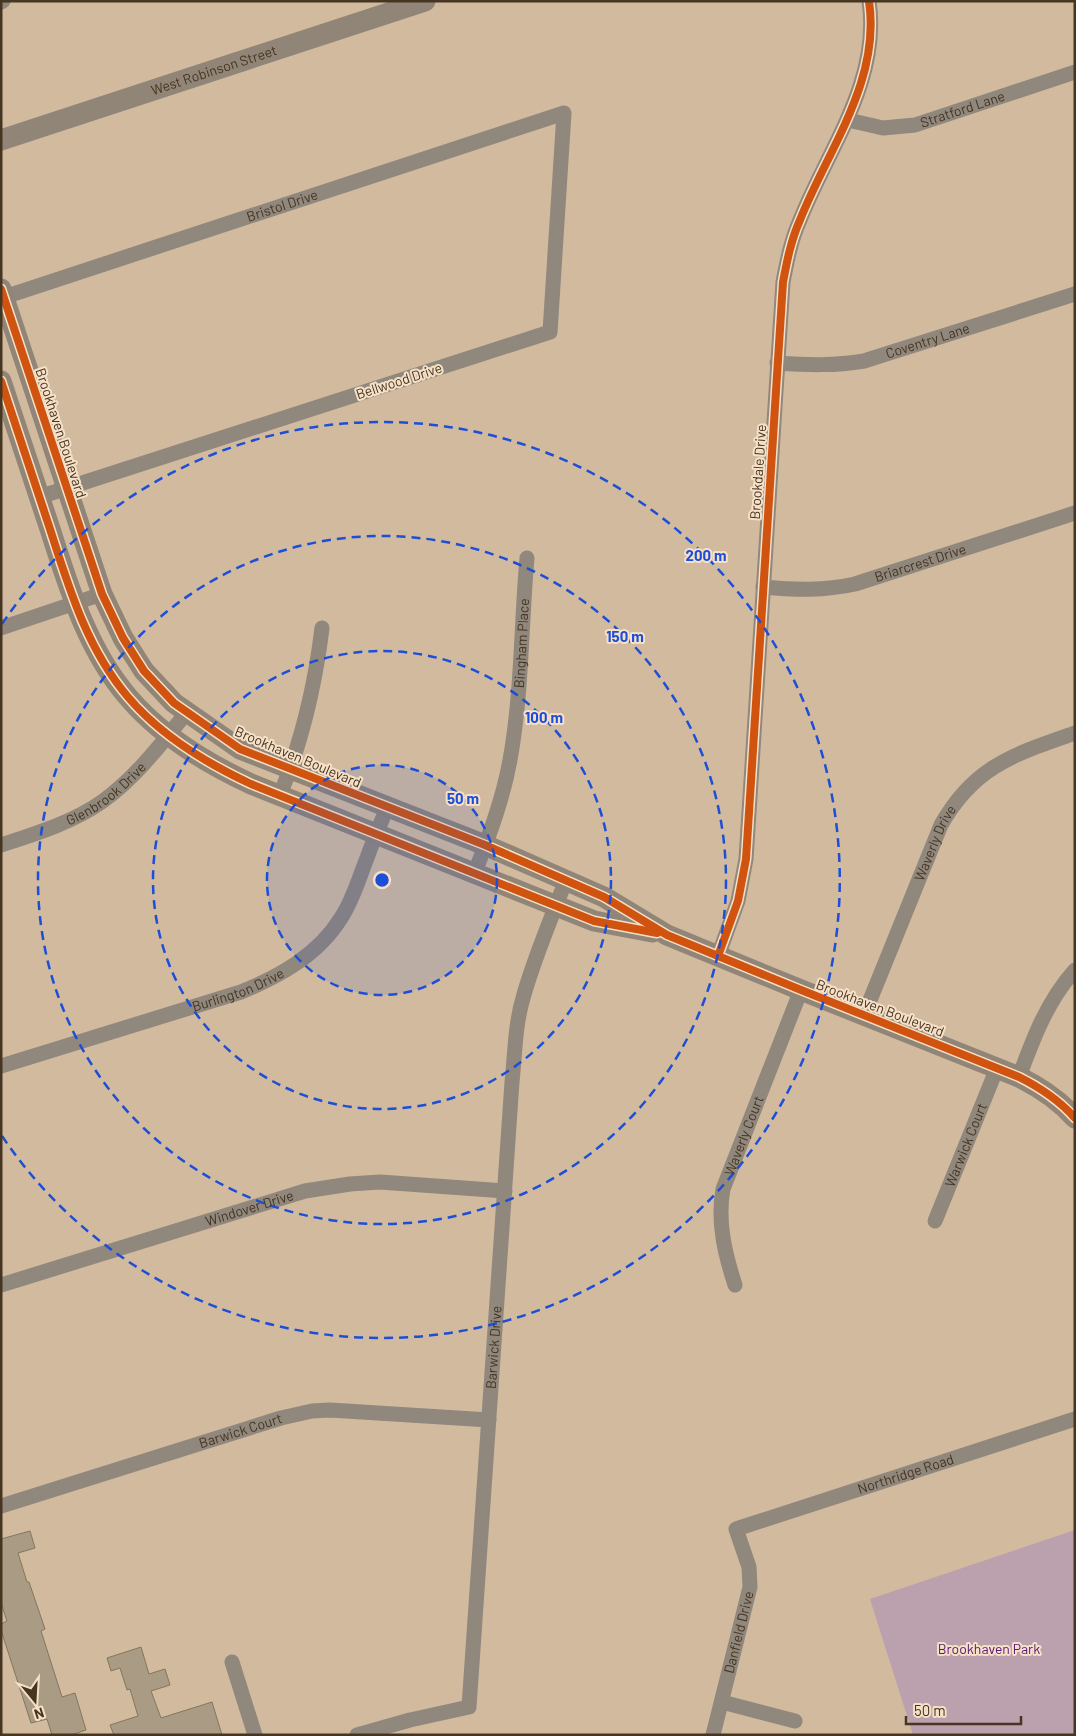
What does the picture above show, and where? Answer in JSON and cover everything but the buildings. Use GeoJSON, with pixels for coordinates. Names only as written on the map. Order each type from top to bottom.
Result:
{"type":"FeatureCollection","features":[{"type":"Feature","properties":{"kind":"street","name":"West Robinson Street"},"geometry":{"type":"LineString","coordinates":[[1,140],[425,1]]}},
{"type":"Feature","properties":{"kind":"street","name":"Brookdale Drive"},"geometry":{"type":"LineString","coordinates":[[718,956],[738,902],[746,860],[783,282],[792,240],[800,220],[833,146],[848,120],[868,54],[872,17],[869,1]]}},
{"type":"Feature","properties":{"kind":"street","name":"Stratford Lane"},"geometry":{"type":"LineString","coordinates":[[848,120],[883,128],[915,125],[1075,72]]}},
{"type":"Feature","properties":{"kind":"street","name":"Bristol Drive"},"geometry":{"type":"LineString","coordinates":[[2,295],[564,113]]}},
{"type":"Feature","properties":{"kind":"street","name":"Bellwood Drive"},"geometry":{"type":"LineString","coordinates":[[39,497],[550,332],[564,113]]}},
{"type":"Feature","properties":{"kind":"street","name":"Coventry Lane"},"geometry":{"type":"LineString","coordinates":[[778,363],[816,366],[842,365],[864,361],[1075,294]]}},
{"type":"Feature","properties":{"kind":"street","name":"Brookhaven Boulevard"},"geometry":{"type":"LineString","coordinates":[[2,295],[102,594],[123,638],[144,671],[174,703],[240,748],[387,808],[485,845],[566,880],[604,897],[667,935],[1019,1077],[1042,1089],[1060,1102],[1075,1118]]}},
{"type":"Feature","properties":{"kind":"street","name":"Brookhaven Boulevard"},"geometry":{"type":"LineString","coordinates":[[1,381],[75,604],[92,642],[128,697],[168,735],[203,760],[280,796],[594,921],[667,935]]}},
{"type":"Feature","properties":{"kind":"street","name":"Briarcrest Drive"},"geometry":{"type":"LineString","coordinates":[[764,588],[812,590],[841,588],[1075,513]]}},
{"type":"Feature","properties":{"kind":"street","name":"Bingham Place"},"geometry":{"type":"LineString","coordinates":[[474,872],[503,792],[516,726],[527,558]]}},
{"type":"Feature","properties":{"kind":"street"},"geometry":{"type":"LineString","coordinates":[[1,628],[102,594]]}},
{"type":"Feature","properties":{"kind":"street"},"geometry":{"type":"LineString","coordinates":[[280,796],[291,769],[308,713],[318,664],[322,628]]}},
{"type":"Feature","properties":{"kind":"street","name":"Glenbrook Drive"},"geometry":{"type":"LineString","coordinates":[[1,845],[68,820],[102,802],[133,775],[187,712]]}},
{"type":"Feature","properties":{"kind":"street","name":"Waverly Drive"},"geometry":{"type":"LineString","coordinates":[[864,1014],[941,825],[952,806],[979,777],[994,766],[1034,747],[1075,734]]}},
{"type":"Feature","properties":{"kind":"street","name":"Burlington Drive"},"geometry":{"type":"LineString","coordinates":[[1,1066],[241,992],[286,971],[318,946],[330,934],[342,917],[387,808]]}},
{"type":"Feature","properties":{"kind":"street","name":"Barwick Drive"},"geometry":{"type":"LineString","coordinates":[[357,1735],[410,1720],[469,1707],[512,1082],[518,1019],[527,985],[566,880]]}},
{"type":"Feature","properties":{"kind":"street"},"geometry":{"type":"LineString","coordinates":[[1019,1077],[1049,1004],[1075,970]]}},
{"type":"Feature","properties":{"kind":"street","name":"Waverly Court"},"geometry":{"type":"LineString","coordinates":[[735,1285],[726,1256],[720,1215],[723,1189],[801,990]]}},
{"type":"Feature","properties":{"kind":"street","name":"Warwick Court"},"geometry":{"type":"LineString","coordinates":[[935,1221],[997,1068]]}},
{"type":"Feature","properties":{"kind":"street","name":"Windover Drive"},"geometry":{"type":"LineString","coordinates":[[1,1285],[305,1191],[350,1184],[380,1182],[505,1191]]}},
{"type":"Feature","properties":{"kind":"street","name":"Barwick Court"},"geometry":{"type":"LineString","coordinates":[[1,1506],[280,1418],[312,1411],[356,1411],[489,1420]]}},
{"type":"Feature","properties":{"kind":"street","name":"Northridge Road"},"geometry":{"type":"LineString","coordinates":[[736,1529],[1075,1419]]}},
{"type":"Feature","properties":{"kind":"street","name":"Danfield Drive"},"geometry":{"type":"LineString","coordinates":[[713,1735],[750,1587],[749,1567],[736,1529]]}},
{"type":"Feature","properties":{"kind":"street"},"geometry":{"type":"LineString","coordinates":[[232,1662],[255,1735]]}},
{"type":"Feature","properties":{"kind":"street"},"geometry":{"type":"LineString","coordinates":[[722,1702],[795,1721]]}},
{"type":"Feature","properties":{"kind":"green space","name":"Brookhaven Park"},"geometry":{"type":"Polygon","coordinates":[[[1075,1530],[1075,1735],[913,1735],[870,1599],[1075,1530]]]}},
{"type":"Feature","properties":{"kind":"cycle path"},"geometry":{"type":"LineString","coordinates":[[718,956],[738,901],[746,859],[783,282],[797,228],[860,87],[867,59],[871,30],[869,1]]}},
{"type":"Feature","properties":{"kind":"cycle path"},"geometry":{"type":"LineString","coordinates":[[1,289],[102,594],[123,638],[144,671],[174,703],[240,749],[485,845],[604,897],[667,935],[1019,1077],[1049,1095],[1075,1118]]}},
{"type":"Feature","properties":{"kind":"cycle path"},"geometry":{"type":"LineString","coordinates":[[1,381],[64,573],[90,638],[101,659],[128,697],[155,724],[201,758],[251,784],[594,921],[657,933]]}}]}
